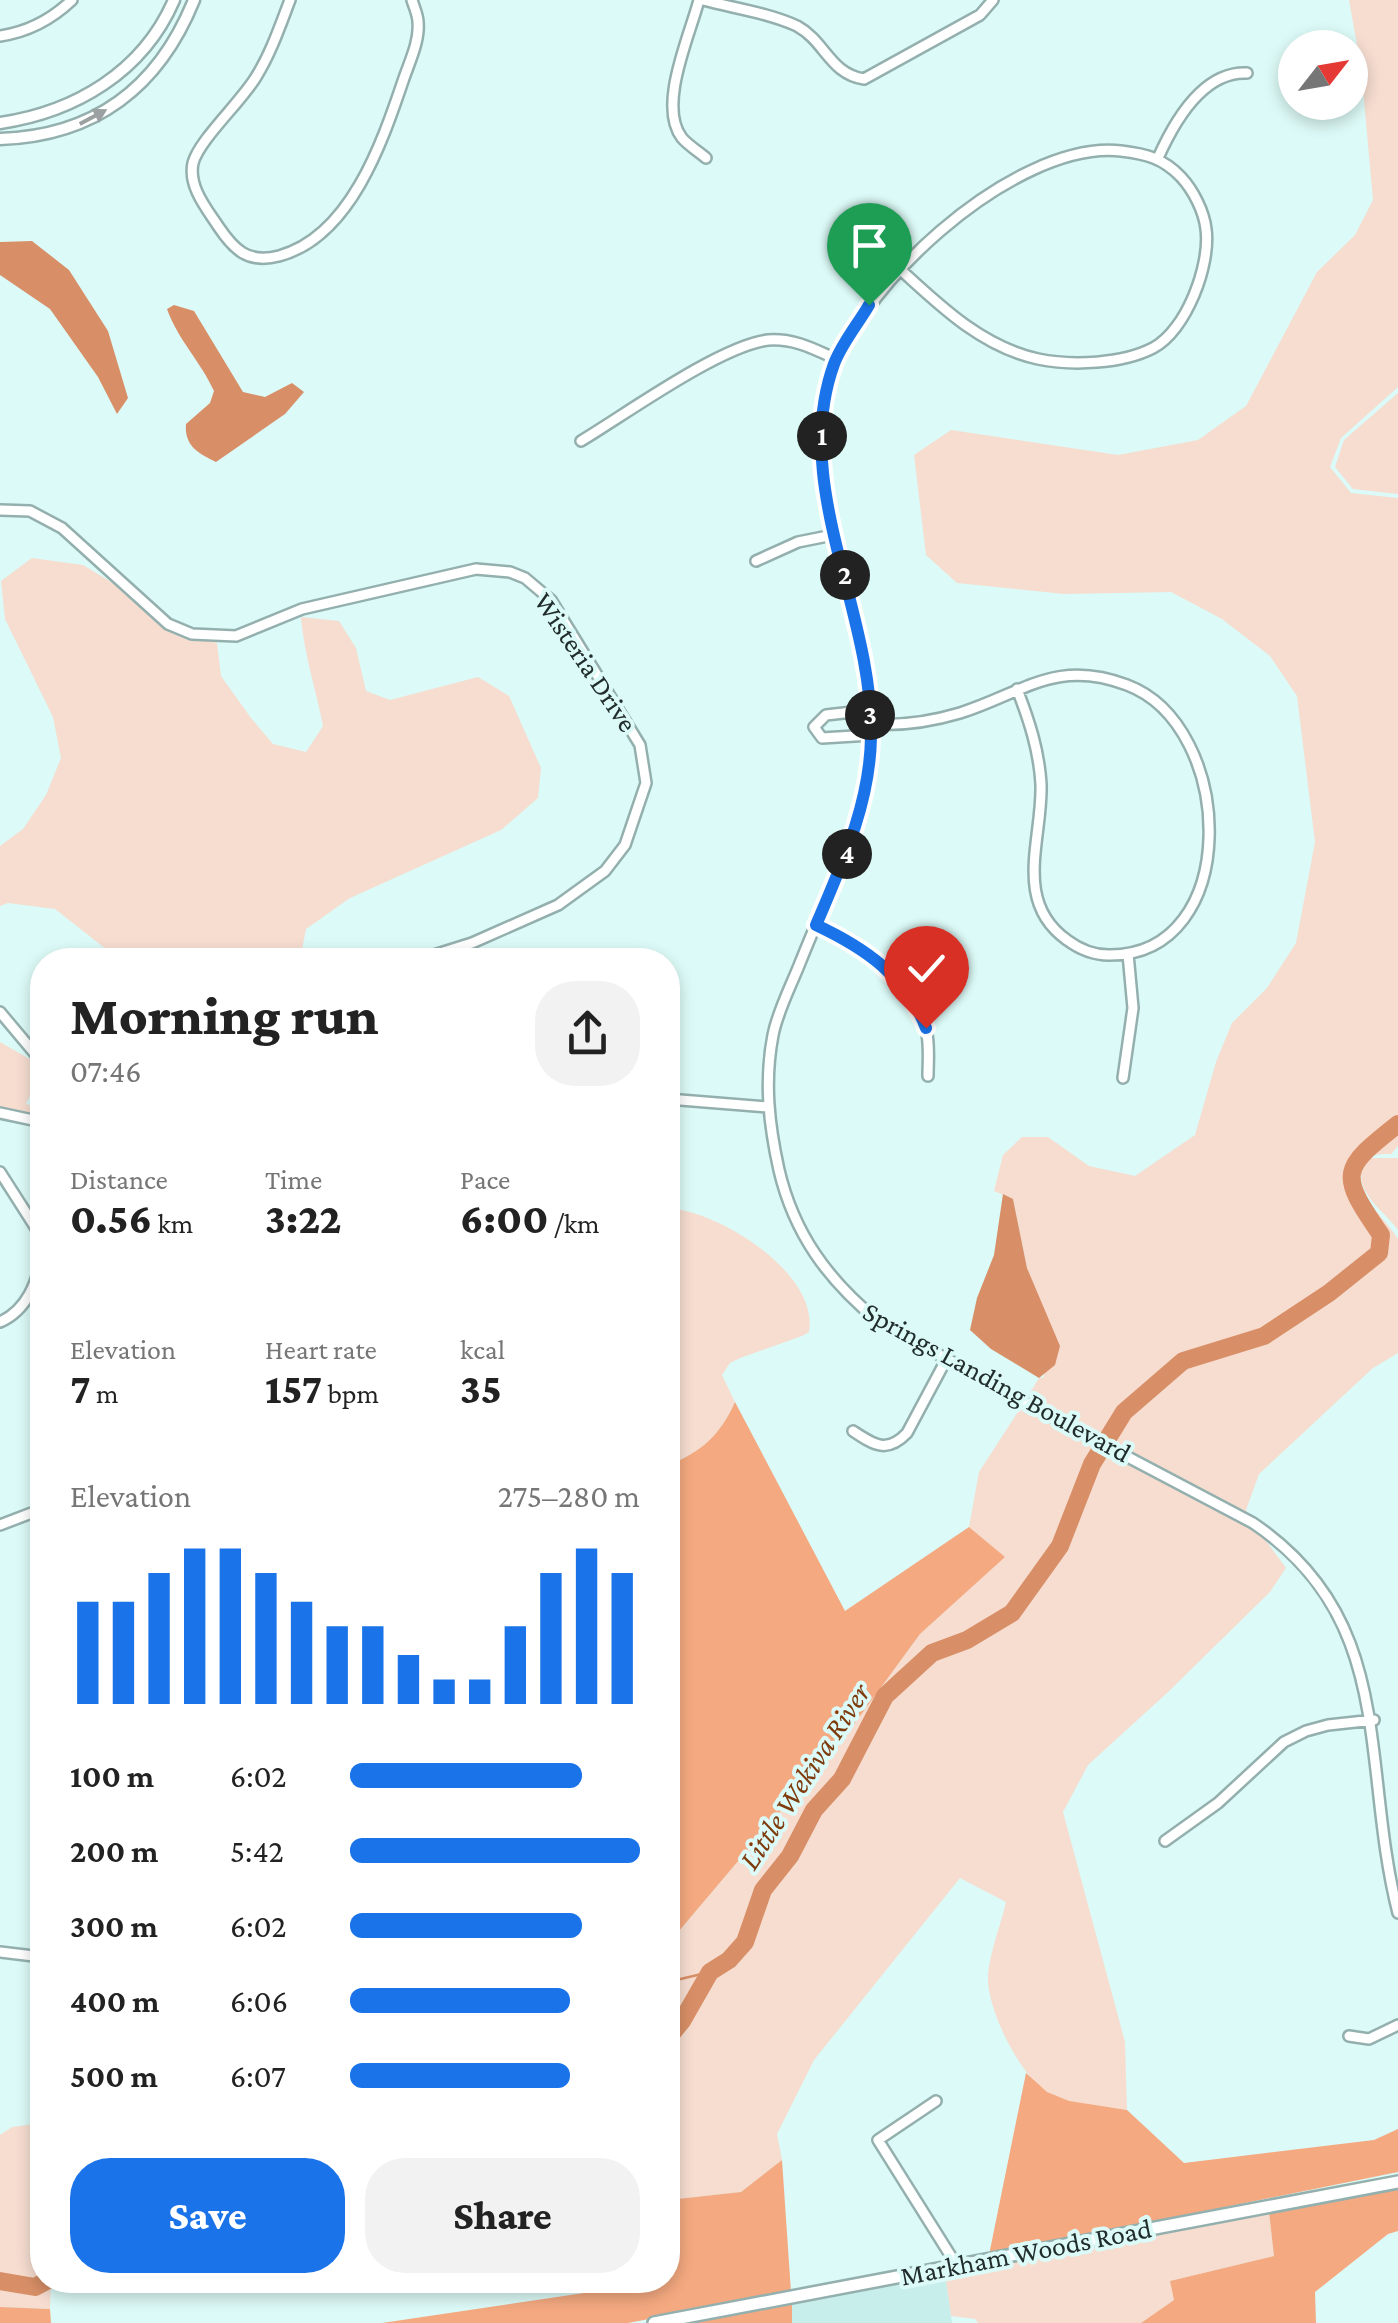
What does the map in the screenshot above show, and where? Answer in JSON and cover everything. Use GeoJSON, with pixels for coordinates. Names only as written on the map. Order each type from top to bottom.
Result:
{"type":"FeatureCollection","features":[{"type":"Feature","properties":{"kind":"main road","name":"Markham Woods Road"},"geometry":{"type":"LineString","coordinates":[[654,2323],[1398,2182]]}},
{"type":"Feature","properties":{"kind":"street"},"geometry":{"type":"LineString","coordinates":[[0,36],[28,30],[72,0]]}},
{"type":"Feature","properties":{"kind":"street"},"geometry":{"type":"LineString","coordinates":[[0,123],[54,112],[98,89],[144,51],[174,0]]}},
{"type":"Feature","properties":{"kind":"street"},"geometry":{"type":"LineString","coordinates":[[0,139],[36,138],[83,123],[124,98],[180,35],[194,0]]}},
{"type":"Feature","properties":{"kind":"street"},"geometry":{"type":"LineString","coordinates":[[290,0],[270,52],[255,78],[198,150],[192,167],[194,185],[234,249],[257,258],[294,251],[314,239],[358,188],[390,121],[418,36],[412,0]]}},
{"type":"Feature","properties":{"kind":"street"},"geometry":{"type":"LineString","coordinates":[[706,158],[682,138],[673,120],[672,98],[701,0],[796,26],[818,40],[843,73],[864,79],[980,15],[993,0]]}},
{"type":"Feature","properties":{"kind":"street"},"geometry":{"type":"LineString","coordinates":[[901,270],[985,339],[1012,352],[1042,360],[1078,362],[1130,356],[1156,347],[1176,329],[1188,308],[1205,256],[1206,229],[1187,184],[1158,158],[1170,131],[1208,86],[1230,72],[1248,72]]}},
{"type":"Feature","properties":{"kind":"street","name":"Springs Landing Boulevard"},"geometry":{"type":"LineString","coordinates":[[1158,158],[1089,150],[1037,167],[968,210],[921,248],[869,305],[836,360],[822,421],[826,490],[833,535],[860,630],[871,735],[858,824],[773,1035],[767,1106],[772,1142],[792,1214],[816,1260],[854,1302],[878,1321],[946,1360],[1253,1523],[1302,1561],[1332,1599],[1348,1626],[1368,1684],[1382,1817],[1398,1913]]}},
{"type":"Feature","properties":{"kind":"street"},"geometry":{"type":"LineString","coordinates":[[581,440],[721,356],[748,345],[790,341],[806,344],[836,360]]}},
{"type":"Feature","properties":{"kind":"street","name":"Wisteria Drive"},"geometry":{"type":"LineString","coordinates":[[0,510],[30,511],[62,528],[168,624],[192,634],[236,636],[302,609],[476,569],[510,572],[525,578],[551,600],[640,745],[646,783],[624,845],[604,871],[558,905],[456,948]]}},
{"type":"Feature","properties":{"kind":"street"},"geometry":{"type":"LineString","coordinates":[[756,561],[798,542],[833,535]]}},
{"type":"Feature","properties":{"kind":"street"},"geometry":{"type":"LineString","coordinates":[[870,724],[927,721],[962,712],[1036,680],[1072,676],[1113,680],[1134,688],[1171,716],[1194,752],[1209,814],[1196,896],[1178,928],[1165,941],[1128,954],[1090,953],[1058,933],[1037,902],[1032,880],[1040,766],[1017,689]]}},
{"type":"Feature","properties":{"kind":"street"},"geometry":{"type":"LineString","coordinates":[[870,710],[826,715],[814,728],[822,738],[871,735]]}},
{"type":"Feature","properties":{"kind":"street"},"geometry":{"type":"LineString","coordinates":[[816,925],[873,956],[906,989],[926,1028],[928,1076]]}},
{"type":"Feature","properties":{"kind":"street"},"geometry":{"type":"LineString","coordinates":[[1123,1078],[1133,1008],[1128,954]]}},
{"type":"Feature","properties":{"kind":"street"},"geometry":{"type":"LineString","coordinates":[[0,1012],[30,1048]]}},
{"type":"Feature","properties":{"kind":"street"},"geometry":{"type":"LineString","coordinates":[[680,1100],[767,1106]]}},
{"type":"Feature","properties":{"kind":"street"},"geometry":{"type":"LineString","coordinates":[[0,1112],[30,1119]]}},
{"type":"Feature","properties":{"kind":"street"},"geometry":{"type":"LineString","coordinates":[[0,1172],[30,1219]]}},
{"type":"Feature","properties":{"kind":"street"},"geometry":{"type":"LineString","coordinates":[[0,1322],[24,1305],[30,1287]]}},
{"type":"Feature","properties":{"kind":"street"},"geometry":{"type":"LineString","coordinates":[[853,1431],[885,1448],[897,1443],[946,1360]]}},
{"type":"Feature","properties":{"kind":"street"},"geometry":{"type":"LineString","coordinates":[[0,1525],[30,1514]]}},
{"type":"Feature","properties":{"kind":"street"},"geometry":{"type":"LineString","coordinates":[[1165,1841],[1197,1820],[1284,1742],[1328,1725],[1374,1720]]}},
{"type":"Feature","properties":{"kind":"street"},"geometry":{"type":"LineString","coordinates":[[0,1952],[30,1955]]}},
{"type":"Feature","properties":{"kind":"street"},"geometry":{"type":"LineString","coordinates":[[1348,2036],[1369,2040],[1398,2025]]}},
{"type":"Feature","properties":{"kind":"street"},"geometry":{"type":"LineString","coordinates":[[936,2102],[878,2140],[957,2266]]}},
{"type":"Feature","properties":{"kind":"shaded area"},"geometry":{"type":"Polygon","coordinates":[[[1349,0],[1398,0],[1398,387],[1341,438],[1330,467],[1351,493],[1398,498],[1398,1146],[1391,1154],[1367,1157],[1356,1164],[1354,1174],[1358,1187],[1398,1239],[1398,1353],[1373,1368],[1259,1474],[1246,1510],[1249,1515],[1027,1398],[1039,1378],[1044,1377],[1040,1306],[1027,1268],[1013,1199],[994,1191],[1003,1155],[1022,1137],[1048,1137],[1089,1166],[1135,1176],[1195,1135],[1232,1023],[1267,988],[1296,943],[1315,842],[1297,696],[1270,656],[1222,619],[1171,592],[1064,594],[957,583],[926,555],[914,455],[951,430],[1118,455],[1198,440],[1246,406],[1317,272],[1355,235],[1373,200],[1366,120],[1368,30],[1354,30],[1349,0]]]}},
{"type":"Feature","properties":{"kind":"shaded area"},"geometry":{"type":"Polygon","coordinates":[[[32,241],[69,270],[108,331],[128,398],[117,414],[98,377],[50,309],[0,275],[0,242],[32,241]]]}},
{"type":"Feature","properties":{"kind":"shaded area"},"geometry":{"type":"Polygon","coordinates":[[[174,305],[194,311],[243,392],[265,397],[292,383],[304,392],[285,414],[216,462],[199,452],[187,438],[186,424],[210,403],[214,391],[172,320],[167,309],[174,305]]]}},
{"type":"Feature","properties":{"kind":"shaded area"},"geometry":{"type":"Polygon","coordinates":[[[1398,393],[1398,494],[1353,489],[1335,467],[1344,440],[1398,393]]]}},
{"type":"Feature","properties":{"kind":"shaded area"},"geometry":{"type":"Polygon","coordinates":[[[32,558],[83,565],[182,631],[217,643],[221,676],[251,718],[273,744],[306,752],[323,726],[301,617],[339,621],[356,648],[366,691],[390,700],[478,677],[509,696],[541,768],[538,798],[501,830],[350,898],[306,929],[302,948],[105,948],[55,909],[8,903],[0,906],[0,846],[23,829],[46,795],[61,758],[53,717],[5,619],[1,581],[32,558]]]}},
{"type":"Feature","properties":{"kind":"shaded area"},"geometry":{"type":"Polygon","coordinates":[[[0,1042],[30,1059],[30,1095],[26,1104],[30,1105],[30,1123],[0,1118],[0,1042]]]}},
{"type":"Feature","properties":{"kind":"shaded area"},"geometry":{"type":"Polygon","coordinates":[[[1370,1158],[1398,1158],[1398,1230],[1365,1191],[1361,1173],[1363,1162],[1370,1158]]]}},
{"type":"Feature","properties":{"kind":"shaded area"},"geometry":{"type":"Polygon","coordinates":[[[1003,1194],[1013,1199],[1027,1268],[1060,1346],[1055,1365],[1039,1378],[991,1349],[970,1330],[977,1298],[994,1255],[1003,1194]]]}},
{"type":"Feature","properties":{"kind":"shaded area"},"geometry":{"type":"Polygon","coordinates":[[[680,1210],[713,1220],[737,1233],[782,1267],[808,1310],[809,1332],[730,1363],[722,1375],[735,1402],[709,1441],[680,1459],[680,1210]]]}},
{"type":"Feature","properties":{"kind":"shaded area"},"geometry":{"type":"Polygon","coordinates":[[[735,1402],[845,1611],[969,1527],[1005,1557],[920,1634],[855,1723],[680,1930],[680,1459],[709,1441],[735,1402]]]}},
{"type":"Feature","properties":{"kind":"shaded area"},"geometry":{"type":"Polygon","coordinates":[[[1021,1407],[1250,1527],[1261,1534],[1286,1568],[1270,1592],[1088,1765],[1063,1812],[1125,2042],[1127,2110],[1054,2096],[1025,2070],[999,2022],[989,1990],[991,1959],[1006,1902],[960,1878],[814,2060],[777,2134],[782,2160],[741,2192],[680,2199],[680,1930],[855,1723],[920,1634],[1004,1557],[969,1527],[979,1472],[1021,1407]]]}},
{"type":"Feature","properties":{"kind":"shaded area"},"geometry":{"type":"Polygon","coordinates":[[[1026,2073],[1047,2092],[1069,2101],[1127,2110],[1184,2163],[1374,2140],[1398,2129],[1398,2172],[989,2255],[1026,2073]]]}},
{"type":"Feature","properties":{"kind":"shaded area"},"geometry":{"type":"Polygon","coordinates":[[[30,2125],[30,2293],[51,2293],[50,2309],[0,2307],[0,2135],[12,2127],[30,2125]]]}},
{"type":"Feature","properties":{"kind":"shaded area"},"geometry":{"type":"Polygon","coordinates":[[[782,2160],[791,2292],[628,2323],[382,2323],[584,2293],[680,2293],[680,2199],[741,2192],[782,2160]]]}},
{"type":"Feature","properties":{"kind":"shaded area"},"geometry":{"type":"Polygon","coordinates":[[[1398,2187],[1398,2231],[1388,2234],[1315,2292],[1316,2323],[1141,2323],[1174,2300],[1170,2281],[1274,2256],[1269,2212],[1398,2187]]]}},
{"type":"Feature","properties":{"kind":"shaded area"},"geometry":{"type":"Polygon","coordinates":[[[1269,2212],[1274,2256],[1170,2281],[1174,2300],[1141,2323],[978,2323],[975,2319],[951,2316],[945,2273],[1269,2212]]]}},
{"type":"Feature","properties":{"kind":"shaded area"},"geometry":{"type":"Polygon","coordinates":[[[945,2273],[952,2323],[792,2323],[792,2302],[945,2273]]]}},
{"type":"Feature","properties":{"kind":"shaded area"},"geometry":{"type":"Polygon","coordinates":[[[792,2302],[792,2323],[681,2323],[792,2302]]]}},
{"type":"Feature","properties":{"kind":"shaded area"},"geometry":{"type":"Polygon","coordinates":[[[0,2307],[50,2309],[51,2323],[0,2323],[0,2307]]]}},
{"type":"Feature","properties":{"kind":"waterway","name":"Little Wekiva River"},"geometry":{"type":"LineString","coordinates":[[680,2023],[710,1972],[729,1960],[745,1942],[763,1890],[790,1856],[814,1810],[842,1779],[885,1696],[932,1653],[967,1640],[1012,1613],[1060,1546],[1092,1464],[1124,1412],[1183,1361],[1264,1336],[1329,1293],[1379,1253],[1381,1235],[1358,1198],[1352,1173],[1365,1152],[1398,1124]]}},
{"type":"Feature","properties":{"kind":"waterway"},"geometry":{"type":"LineString","coordinates":[[680,1979],[710,1972]]}},
{"type":"Feature","properties":{"kind":"waterway","name":"Little Wekiva River"},"geometry":{"type":"LineString","coordinates":[[0,2281],[30,2286]]}},
{"type":"Feature","properties":{"kind":"route"},"geometry":{"type":"LineString","coordinates":[[869,305],[836,360],[825,395],[822,454],[833,535],[860,630],[871,735],[858,824],[816,925],[848,940],[891,972],[906,989],[926,1028]]}}]}
